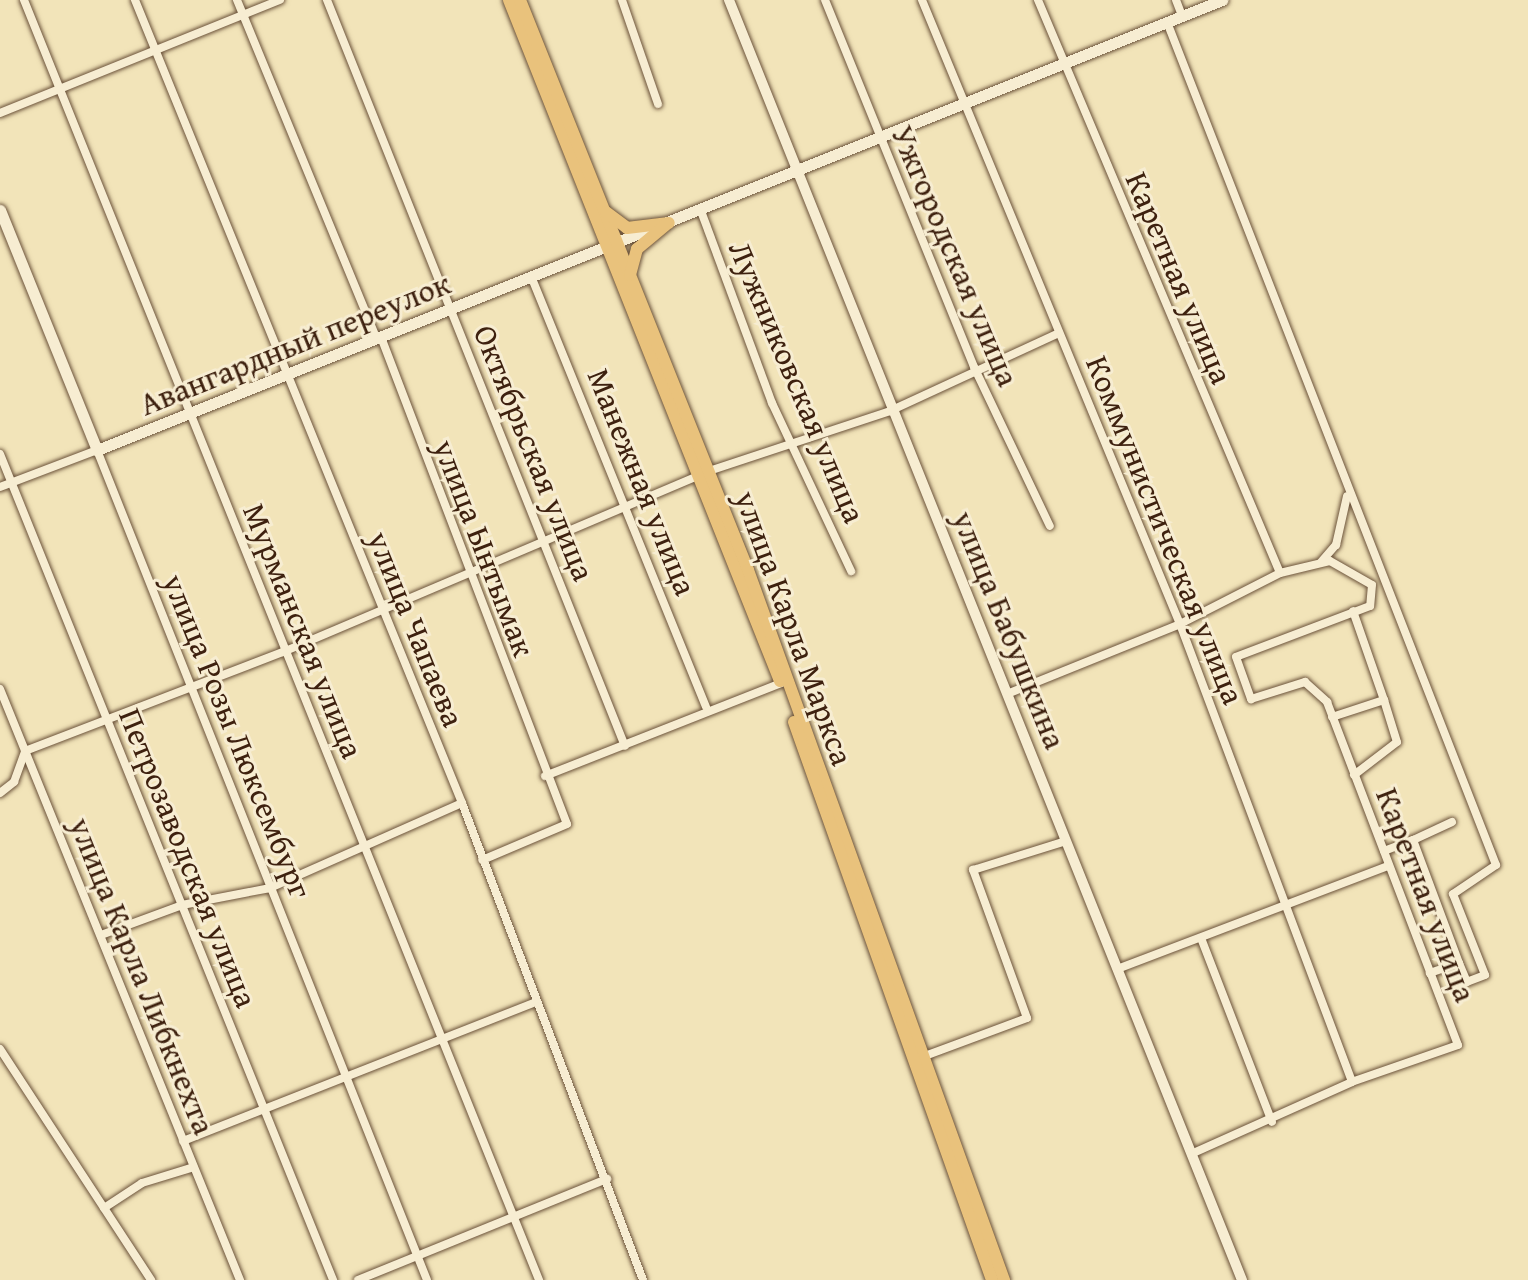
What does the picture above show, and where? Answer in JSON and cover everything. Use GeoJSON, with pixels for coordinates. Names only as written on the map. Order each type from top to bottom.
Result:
{"type":"FeatureCollection","features":[{"type":"Feature","properties":{"kind":"main road","name":"улица Карла Маркса"},"geometry":{"type":"LineString","coordinates":[[509,0],[704,473],[916,1060],[1004,1280]]}},
{"type":"Feature","properties":{"kind":"main road","name":"улица Карла Маркса"},"geometry":{"type":"LineString","coordinates":[[520,0],[602,209],[612,246],[630,276],[704,473],[992,1280]]}},
{"type":"Feature","properties":{"kind":"main road","name":"Авангардный переулок"},"geometry":{"type":"LineString","coordinates":[[97,450],[799,172],[879,137],[1065,67],[1222,0]]}},
{"type":"Feature","properties":{"kind":"main road"},"geometry":{"type":"LineString","coordinates":[[602,209],[627,228],[669,223]]}},
{"type":"Feature","properties":{"kind":"main road","name":"улица Розы Люксембург"},"geometry":{"type":"LineString","coordinates":[[0,210],[97,450]]}},
{"type":"Feature","properties":{"kind":"main road"},"geometry":{"type":"LineString","coordinates":[[630,276],[637,249],[669,223]]}},
{"type":"Feature","properties":{"kind":"street","name":"Мурманская улица"},"geometry":{"type":"LineString","coordinates":[[24,0],[283,652],[365,845],[539,1280]]}},
{"type":"Feature","properties":{"kind":"street","name":"улица Чапаева"},"geometry":{"type":"LineString","coordinates":[[135,0],[284,376],[462,803],[534,1003],[607,1179],[643,1280]]}},
{"type":"Feature","properties":{"kind":"street","name":"улица Ынтымак"},"geometry":{"type":"LineString","coordinates":[[237,0],[378,338],[545,776],[567,824],[482,860]]}},
{"type":"Feature","properties":{"kind":"street"},"geometry":{"type":"LineString","coordinates":[[0,113],[59,86],[280,0]]}},
{"type":"Feature","properties":{"kind":"street","name":"Октябрьская улица"},"geometry":{"type":"LineString","coordinates":[[327,0],[625,746]]}},
{"type":"Feature","properties":{"kind":"street"},"geometry":{"type":"LineString","coordinates":[[622,0],[658,104]]}},
{"type":"Feature","properties":{"kind":"street","name":"улица Бабушкина"},"geometry":{"type":"LineString","coordinates":[[729,0],[799,172],[890,411],[1242,1280]]}},
{"type":"Feature","properties":{"kind":"street","name":"Ужгородская улица"},"geometry":{"type":"LineString","coordinates":[[825,0],[974,367],[1050,526]]}},
{"type":"Feature","properties":{"kind":"street","name":"Коммунистическая улица"},"geometry":{"type":"LineString","coordinates":[[922,0],[1180,624],[1352,1082]]}},
{"type":"Feature","properties":{"kind":"street","name":"Каретная улица"},"geometry":{"type":"LineString","coordinates":[[1038,0],[1280,573]]}},
{"type":"Feature","properties":{"kind":"street"},"geometry":{"type":"LineString","coordinates":[[1176,0],[1182,16]]}},
{"type":"Feature","properties":{"kind":"street"},"geometry":{"type":"LineString","coordinates":[[1167,22],[1347,495],[1379,590],[1496,865],[1453,894],[1440,912]]}},
{"type":"Feature","properties":{"kind":"street","name":"Лужниковская улица"},"geometry":{"type":"LineString","coordinates":[[701,211],[792,447],[851,571]]}},
{"type":"Feature","properties":{"kind":"street","name":"Манежная улица"},"geometry":{"type":"LineString","coordinates":[[531,276],[627,506],[706,707]]}},
{"type":"Feature","properties":{"kind":"street"},"geometry":{"type":"LineString","coordinates":[[0,793],[14,782],[25,751],[283,652],[544,545],[704,473],[792,447],[890,411],[974,367],[1059,333]]}},
{"type":"Feature","properties":{"kind":"street","name":"Авангардный переулок"},"geometry":{"type":"LineString","coordinates":[[0,487],[97,450]]}},
{"type":"Feature","properties":{"kind":"street","name":"улица Розы Люксембург"},"geometry":{"type":"LineString","coordinates":[[97,450],[189,689],[427,1280]]}},
{"type":"Feature","properties":{"kind":"street","name":"Петрозаводская улица"},"geometry":{"type":"LineString","coordinates":[[0,454],[333,1280]]}},
{"type":"Feature","properties":{"kind":"street"},"geometry":{"type":"LineString","coordinates":[[1321,562],[1336,545],[1347,495]]}},
{"type":"Feature","properties":{"kind":"street"},"geometry":{"type":"LineString","coordinates":[[1007,694],[1180,624],[1280,573],[1321,562],[1348,569],[1379,590]]}},
{"type":"Feature","properties":{"kind":"street"},"geometry":{"type":"LineString","coordinates":[[1354,775],[1397,742],[1353,611],[1370,606],[1379,590]]}},
{"type":"Feature","properties":{"kind":"street","name":"Каретная улица"},"geometry":{"type":"LineString","coordinates":[[1352,1082],[1458,1045],[1319,688],[1305,682],[1251,699],[1236,654],[1353,611]]}},
{"type":"Feature","properties":{"kind":"street"},"geometry":{"type":"LineString","coordinates":[[545,776],[625,746],[706,707],[781,683]]}},
{"type":"Feature","properties":{"kind":"street","name":"улица Карла Либкнехта"},"geometry":{"type":"LineString","coordinates":[[0,689],[240,1280]]}},
{"type":"Feature","properties":{"kind":"street"},"geometry":{"type":"LineString","coordinates":[[1332,717],[1384,700]]}},
{"type":"Feature","properties":{"kind":"street"},"geometry":{"type":"LineString","coordinates":[[101,935],[182,905],[270,888],[462,803]]}},
{"type":"Feature","properties":{"kind":"street"},"geometry":{"type":"LineString","coordinates":[[1384,851],[1452,822]]}},
{"type":"Feature","properties":{"kind":"street"},"geometry":{"type":"LineString","coordinates":[[1413,840],[1467,982],[1485,975],[1453,894]]}},
{"type":"Feature","properties":{"kind":"street"},"geometry":{"type":"LineString","coordinates":[[916,1060],[1029,1015],[973,870],[1066,841]]}},
{"type":"Feature","properties":{"kind":"street"},"geometry":{"type":"LineString","coordinates":[[1117,969],[1388,866]]}},
{"type":"Feature","properties":{"kind":"street"},"geometry":{"type":"LineString","coordinates":[[1201,938],[1272,1122]]}},
{"type":"Feature","properties":{"kind":"street"},"geometry":{"type":"LineString","coordinates":[[1430,973],[1459,963]]}},
{"type":"Feature","properties":{"kind":"street"},"geometry":{"type":"LineString","coordinates":[[183,1141],[534,1003]]}},
{"type":"Feature","properties":{"kind":"street"},"geometry":{"type":"LineString","coordinates":[[0,1049],[4,1062],[151,1280]]}},
{"type":"Feature","properties":{"kind":"street"},"geometry":{"type":"LineString","coordinates":[[1191,1154],[1272,1122],[1352,1082]]}},
{"type":"Feature","properties":{"kind":"street"},"geometry":{"type":"LineString","coordinates":[[104,1208],[142,1183],[194,1167]]}},
{"type":"Feature","properties":{"kind":"street"},"geometry":{"type":"LineString","coordinates":[[358,1280],[607,1179]]}}]}
